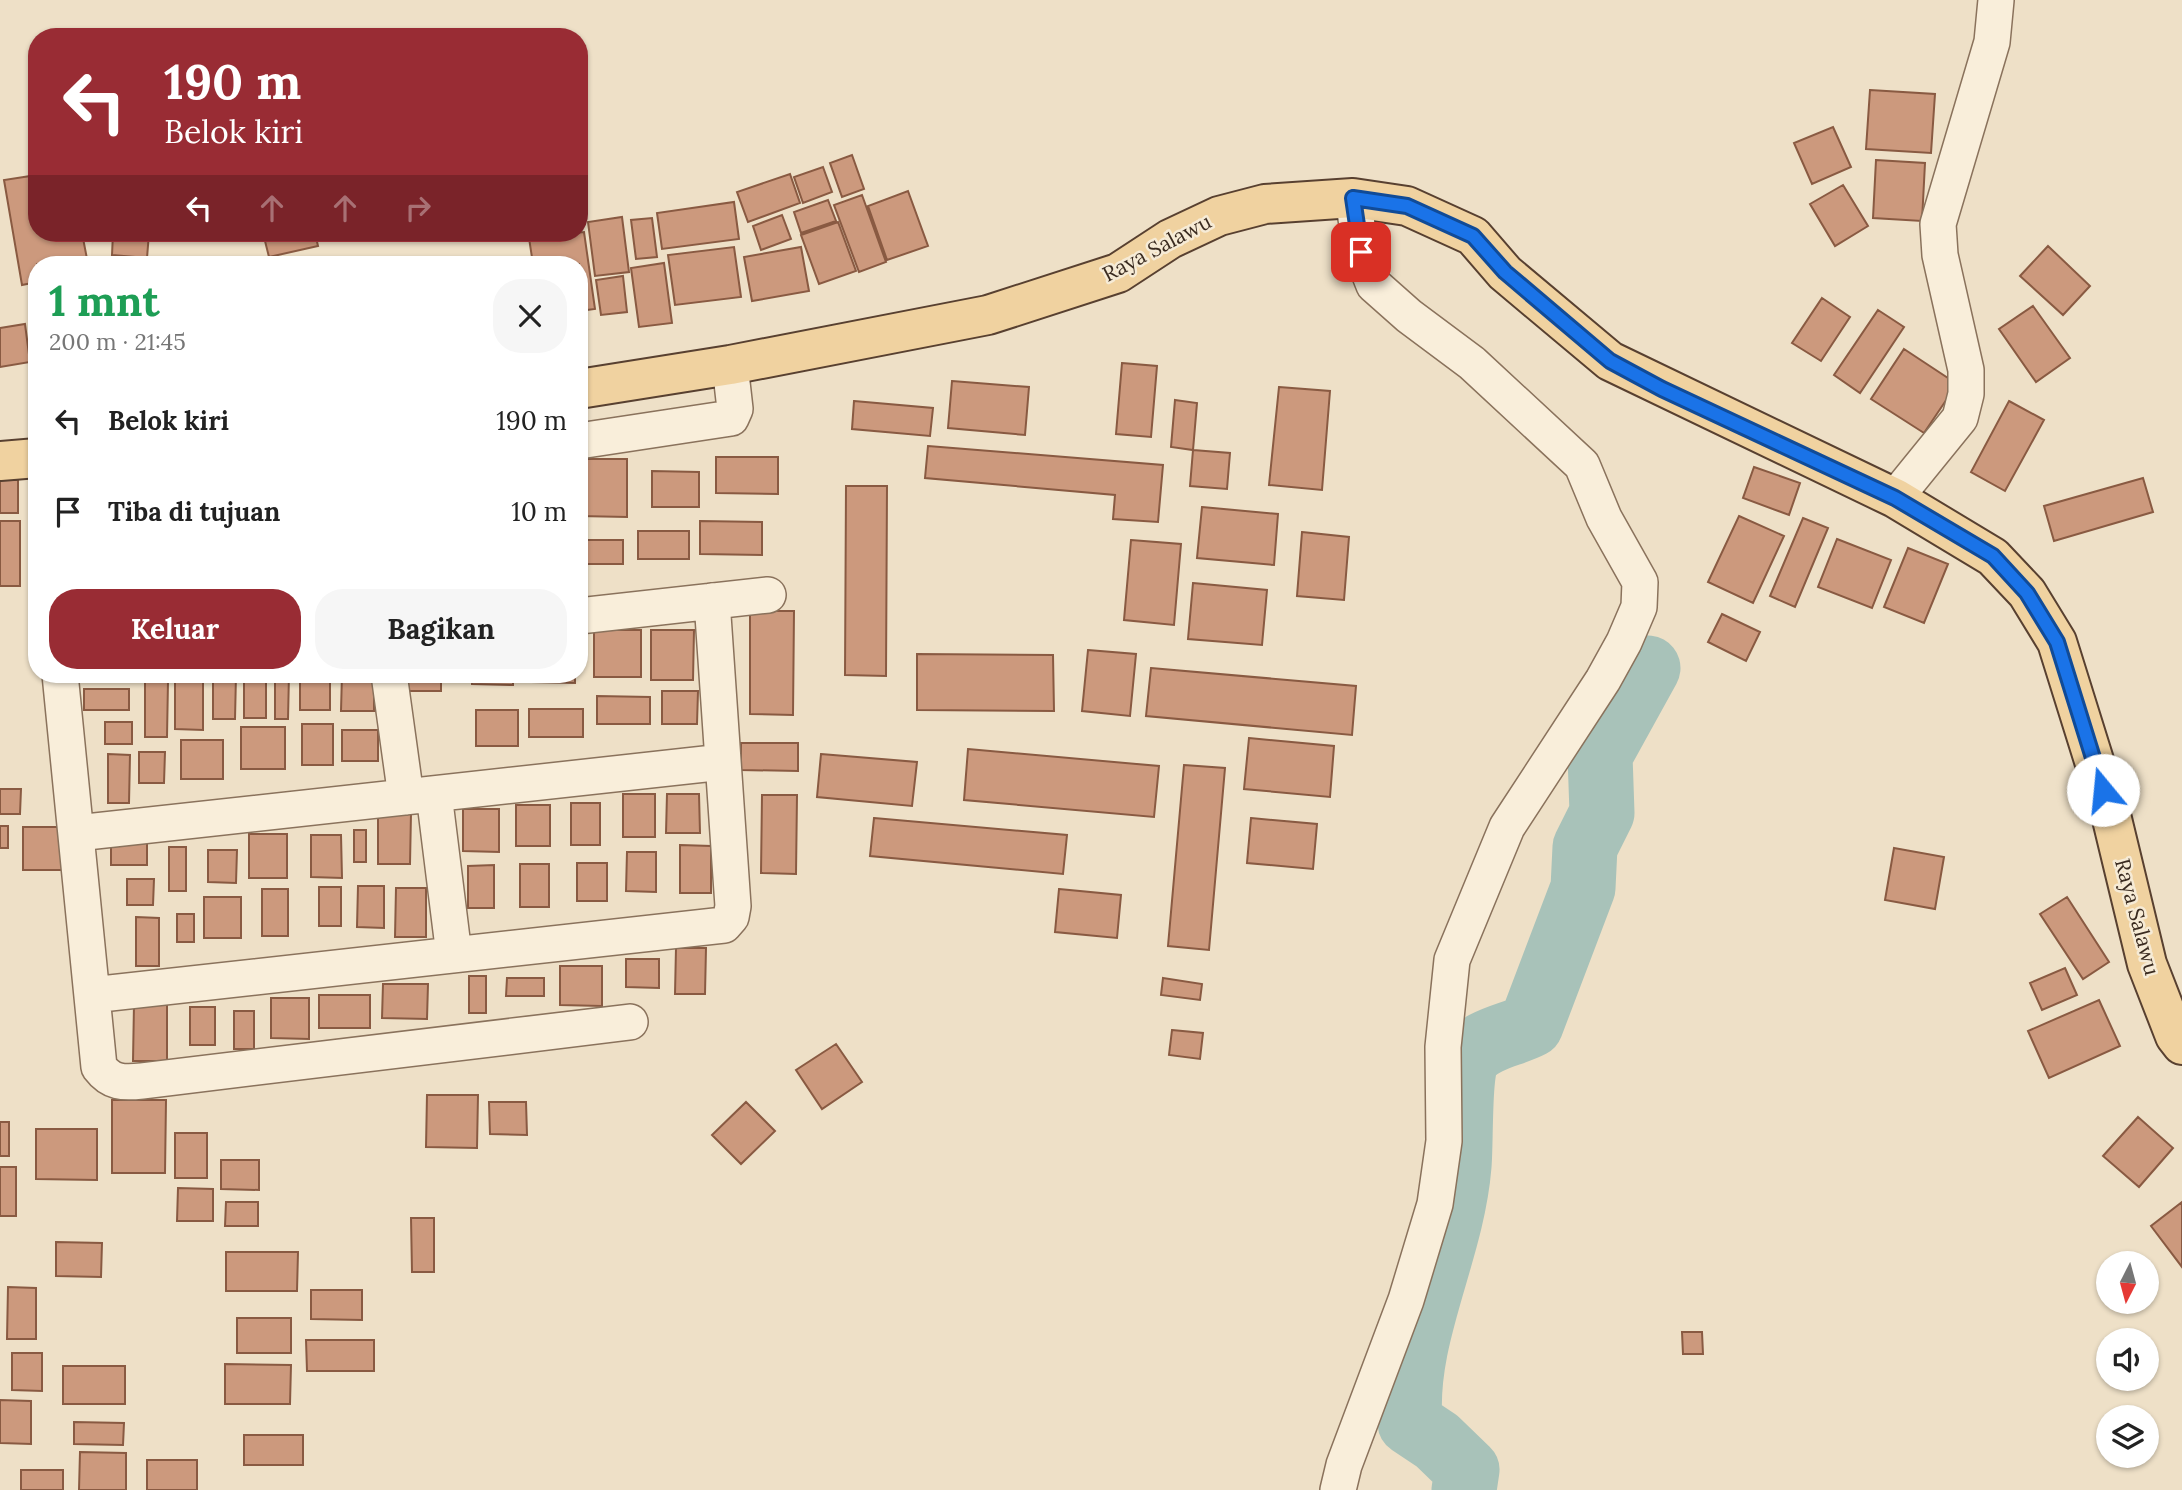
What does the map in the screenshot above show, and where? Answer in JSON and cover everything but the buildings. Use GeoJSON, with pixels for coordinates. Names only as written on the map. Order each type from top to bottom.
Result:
{"type":"FeatureCollection","features":[{"type":"Feature","properties":{"kind":"main road","name":"Raya Salawu"},"geometry":{"type":"LineString","coordinates":[[588,388],[730,365],[988,315],[1118,273],[1170,239],[1219,216],[1265,204],[1353,198],[1407,206],[1473,236],[1505,272],[1610,361],[1662,389],[1895,498],[1993,556],[2027,593],[2057,642],[2110,815],[2147,964],[2175,1036],[2182,1045]]}},
{"type":"Feature","properties":{"kind":"main road"},"geometry":{"type":"LineString","coordinates":[[0,461],[28,459]]}},
{"type":"Feature","properties":{"kind":"street"},"geometry":{"type":"LineString","coordinates":[[1895,498],[1959,418],[1966,394],[1966,370],[1940,255],[1938,224],[1992,43],[1996,0]]}},
{"type":"Feature","properties":{"kind":"street"},"geometry":{"type":"LineString","coordinates":[[1338,1490],[1344,1465],[1406,1300],[1435,1204],[1444,1141],[1443,1047],[1452,960],[1507,827],[1603,680],[1624,642],[1639,607],[1640,582],[1604,518],[1582,465],[1472,363],[1409,316],[1374,285],[1361,252],[1353,198]]}},
{"type":"Feature","properties":{"kind":"street"},"geometry":{"type":"LineString","coordinates":[[588,440],[731,418],[735,409],[730,365]]}},
{"type":"Feature","properties":{"kind":"street"},"geometry":{"type":"LineString","coordinates":[[588,615],[768,595]]}},
{"type":"Feature","properties":{"kind":"street"},"geometry":{"type":"LineString","coordinates":[[92,995],[724,925],[732,917],[733,906],[712,601]]}},
{"type":"Feature","properties":{"kind":"street"},"geometry":{"type":"LineString","coordinates":[[62,683],[99,1067],[106,1077],[122,1083],[630,1022]]}},
{"type":"Feature","properties":{"kind":"street"},"geometry":{"type":"LineString","coordinates":[[391,683],[420,796],[454,956]]}},
{"type":"Feature","properties":{"kind":"street"},"geometry":{"type":"LineString","coordinates":[[77,833],[723,762]]}},
{"type":"Feature","properties":{"kind":"waterway"},"geometry":{"type":"LineString","coordinates":[[1464,1490],[1467,1470],[1437,1441],[1410,1423],[1414,1358],[1455,1198],[1464,1067],[1473,1053],[1487,1042],[1531,1025],[1583,888],[1585,847],[1602,813],[1600,755],[1648,668]]}},
{"type":"Feature","properties":{"kind":"route"},"geometry":{"type":"LineString","coordinates":[[1361,252],[1353,198],[1407,206],[1473,236],[1505,272],[1610,361],[1662,389],[1895,498],[1993,556],[2027,593],[2057,642],[2103,790]]}}]}
